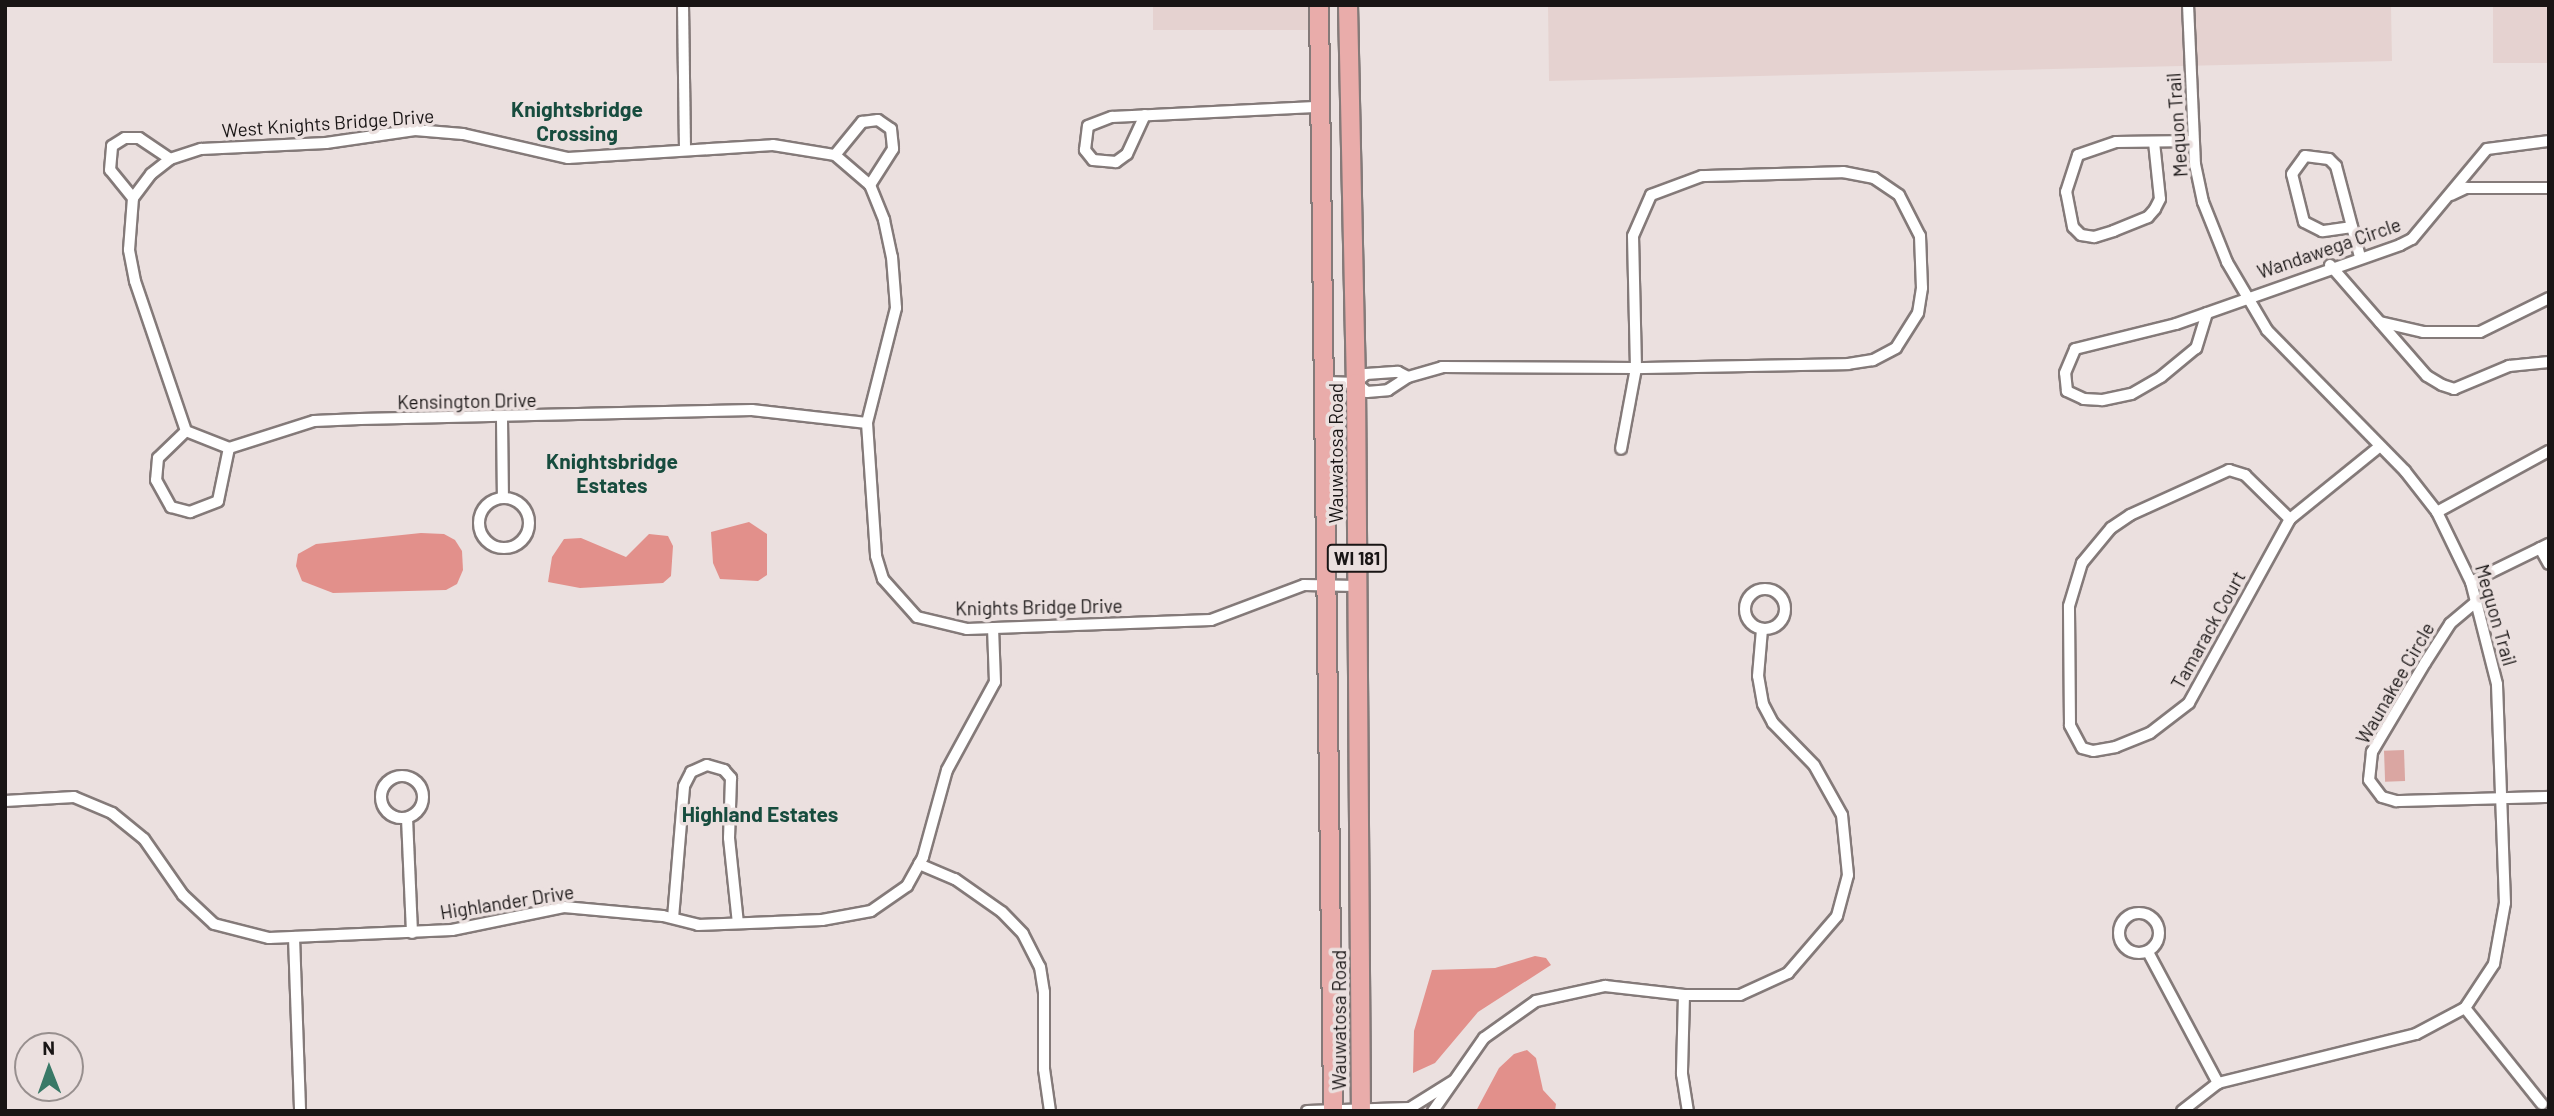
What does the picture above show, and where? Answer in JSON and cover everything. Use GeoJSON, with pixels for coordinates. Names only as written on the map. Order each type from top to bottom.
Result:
{"type":"FeatureCollection","features":[{"type":"Feature","properties":{"kind":"main road","name":"Wauwatosa Road"},"geometry":{"type":"LineString","coordinates":[[1320,5],[1333,1111]]}},
{"type":"Feature","properties":{"kind":"main road","name":"Wauwatosa Road"},"geometry":{"type":"LineString","coordinates":[[1348,5],[1356,383],[1361,1111]]}},
{"type":"Feature","properties":{"kind":"street"},"geometry":{"type":"LineString","coordinates":[[683,5],[685,148]]}},
{"type":"Feature","properties":{"kind":"street","name":"Mequon Trail"},"geometry":{"type":"LineString","coordinates":[[2182,1111],[2218,1083],[2416,1034],[2465,1008],[2494,964],[2503,934],[2502,800],[2497,684],[2471,582],[2437,512],[2404,471],[2294,362],[2245,296],[2203,202],[2193,141],[2188,5]]}},
{"type":"Feature","properties":{"kind":"street"},"geometry":{"type":"LineString","coordinates":[[1145,115],[1126,154],[1116,162],[1093,160],[1085,150],[1088,126],[1098,119],[1145,115],[1320,107]]}},
{"type":"Feature","properties":{"kind":"street"},"geometry":{"type":"LineString","coordinates":[[878,120],[891,129],[894,149],[870,185],[835,155],[862,121],[878,120]]}},
{"type":"Feature","properties":{"kind":"street","name":"West Knights Bridge Drive"},"geometry":{"type":"LineString","coordinates":[[133,198],[151,174],[170,159],[201,149],[326,144],[415,130],[463,134],[568,158],[685,148],[773,145],[835,155]]}},
{"type":"Feature","properties":{"kind":"street"},"geometry":{"type":"LineString","coordinates":[[170,159],[139,138],[125,138],[112,146],[110,170],[133,198],[128,250],[147,327],[186,431],[229,448],[218,501],[190,512],[171,507],[156,480],[158,458],[186,431]]}},
{"type":"Feature","properties":{"kind":"street"},"geometry":{"type":"LineString","coordinates":[[2154,142],[2160,199],[2148,217],[2114,231],[2081,235],[2073,227],[2066,192],[2078,155],[2098,145],[2154,142],[2193,141]]}},
{"type":"Feature","properties":{"kind":"street","name":"Wandawega Circle"},"geometry":{"type":"LineString","coordinates":[[2207,313],[2196,348],[2161,377],[2131,394],[2084,399],[2067,391],[2065,373],[2075,349],[2207,313],[2330,265],[2412,239],[2487,149],[2549,141]]}},
{"type":"Feature","properties":{"kind":"street"},"geometry":{"type":"LineString","coordinates":[[2352,227],[2322,231],[2304,222],[2292,174],[2305,156],[2329,159],[2336,166],[2360,257]]}},
{"type":"Feature","properties":{"kind":"street"},"geometry":{"type":"LineString","coordinates":[[1326,382],[1356,383],[1367,392],[1388,390],[1408,377],[1442,367],[1636,368],[1849,364],[1873,360],[1896,348],[1918,313],[1922,288],[1920,236],[1912,214],[1899,195],[1874,178],[1843,173],[1702,176],[1651,195],[1633,236],[1636,368],[1621,449]]}},
{"type":"Feature","properties":{"kind":"street","name":"Knights Bridge Drive"},"geometry":{"type":"LineString","coordinates":[[870,185],[884,220],[896,308],[867,423],[876,556],[883,579],[918,617],[944,627],[993,628],[1211,620],[1304,585],[1357,586]]}},
{"type":"Feature","properties":{"kind":"street"},"geometry":{"type":"LineString","coordinates":[[2448,197],[2466,188],[2549,188]]}},
{"type":"Feature","properties":{"kind":"street"},"geometry":{"type":"LineString","coordinates":[[2330,265],[2427,376],[2454,389],[2509,366],[2549,362]]}},
{"type":"Feature","properties":{"kind":"street"},"geometry":{"type":"LineString","coordinates":[[2380,322],[2423,332],[2480,332],[2549,298]]}},
{"type":"Feature","properties":{"kind":"street"},"geometry":{"type":"LineString","coordinates":[[1356,383],[1366,374],[1398,372],[1408,377]]}},
{"type":"Feature","properties":{"kind":"street","name":"Kensington Drive"},"geometry":{"type":"LineString","coordinates":[[229,448],[314,421],[502,419],[752,410],[867,423]]}},
{"type":"Feature","properties":{"kind":"street"},"geometry":{"type":"LineString","coordinates":[[502,419],[503,498]]}},
{"type":"Feature","properties":{"kind":"street","name":"Tamarack Court"},"geometry":{"type":"LineString","coordinates":[[2290,519],[2245,475],[2229,470],[2130,515],[2111,528],[2082,563],[2069,606],[2070,725],[2082,748],[2093,751],[2116,747],[2150,733],[2189,703],[2290,519],[2379,447]]}},
{"type":"Feature","properties":{"kind":"street"},"geometry":{"type":"LineString","coordinates":[[2437,512],[2549,451]]}},
{"type":"Feature","properties":{"kind":"street"},"geometry":{"type":"LineString","coordinates":[[503,498],[524,508],[529,523],[518,544],[503,548],[488,541],[480,527],[483,511],[503,498]]}},
{"type":"Feature","properties":{"kind":"street"},"geometry":{"type":"LineString","coordinates":[[2471,582],[2544,546],[2549,564]]}},
{"type":"Feature","properties":{"kind":"street","name":"Waunakee Circle"},"geometry":{"type":"LineString","coordinates":[[2477,601],[2450,624],[2372,752],[2368,769],[2375,790],[2396,801],[2549,797]]}},
{"type":"Feature","properties":{"kind":"street","name":"Highlander Drive"},"geometry":{"type":"LineString","coordinates":[[5,801],[74,797],[112,813],[144,839],[184,895],[214,924],[269,938],[452,930],[564,907],[673,918],[698,925],[822,920],[872,911],[907,886],[919,864],[947,769],[995,682],[993,628]]}},
{"type":"Feature","properties":{"kind":"street"},"geometry":{"type":"LineString","coordinates":[[1433,1111],[1496,1026],[1553,994],[1617,985],[1684,995],[1740,995],[1788,973],[1837,916],[1847,875],[1842,815],[1830,789],[1814,765],[1773,723],[1763,704],[1758,653],[1762,629]]}},
{"type":"Feature","properties":{"kind":"street"},"geometry":{"type":"LineString","coordinates":[[673,918],[679,888],[684,786],[691,772],[707,765],[723,770],[731,778],[729,838],[738,923]]}},
{"type":"Feature","properties":{"kind":"street"},"geometry":{"type":"LineString","coordinates":[[397,776],[411,777],[423,793],[422,806],[407,818],[392,816],[382,805],[385,784],[397,776]]}},
{"type":"Feature","properties":{"kind":"street"},"geometry":{"type":"LineString","coordinates":[[407,818],[412,933]]}},
{"type":"Feature","properties":{"kind":"street"},"geometry":{"type":"LineString","coordinates":[[919,864],[955,879],[1002,912],[1029,945],[1040,967],[1044,992],[1044,1069],[1050,1111]]}},
{"type":"Feature","properties":{"kind":"street"},"geometry":{"type":"LineString","coordinates":[[294,937],[300,1111]]}},
{"type":"Feature","properties":{"kind":"street"},"geometry":{"type":"LineString","coordinates":[[2148,951],[2218,1083]]}},
{"type":"Feature","properties":{"kind":"street"},"geometry":{"type":"LineString","coordinates":[[1684,995],[1682,1074],[1688,1111]]}},
{"type":"Feature","properties":{"kind":"street"},"geometry":{"type":"LineString","coordinates":[[2465,1008],[2542,1105]]}},
{"type":"Feature","properties":{"kind":"street"},"geometry":{"type":"LineString","coordinates":[[1307,1111],[1410,1108],[1455,1080]]}},
{"type":"Feature","properties":{"kind":"shaded area"},"geometry":{"type":"Polygon","coordinates":[[[1153,5],[1309,5],[1309,30],[1153,30],[1153,5]]]}},
{"type":"Feature","properties":{"kind":"shaded area"},"geometry":{"type":"Polygon","coordinates":[[[1548,5],[2391,5],[2392,61],[1549,81],[1548,5]]]}},
{"type":"Feature","properties":{"kind":"shaded area"},"geometry":{"type":"Polygon","coordinates":[[[2493,5],[2549,5],[2549,63],[2493,63],[2493,5]]]}},
{"type":"Feature","properties":{"kind":"shaded area"},"geometry":{"type":"Polygon","coordinates":[[[749,522],[767,534],[767,575],[758,581],[720,579],[713,563],[711,532],[749,522]]]}},
{"type":"Feature","properties":{"kind":"shaded area"},"geometry":{"type":"Polygon","coordinates":[[[421,533],[444,534],[455,540],[462,551],[463,570],[457,584],[446,590],[333,593],[302,581],[296,566],[298,554],[316,544],[421,533]]]}},
{"type":"Feature","properties":{"kind":"shaded area"},"geometry":{"type":"Polygon","coordinates":[[[649,534],[668,536],[673,546],[671,576],[663,583],[580,588],[548,582],[552,557],[564,539],[581,538],[626,557],[649,534]]]}},
{"type":"Feature","properties":{"kind":"shaded area"},"geometry":{"type":"Polygon","coordinates":[[[2404,750],[2405,781],[2385,782],[2384,751],[2404,750]]]}},
{"type":"Feature","properties":{"kind":"shaded area"},"geometry":{"type":"Polygon","coordinates":[[[1535,956],[1546,958],[1551,965],[1478,1012],[1435,1063],[1413,1073],[1414,1031],[1432,970],[1495,968],[1535,956]]]}},
{"type":"Feature","properties":{"kind":"shaded area"},"geometry":{"type":"Polygon","coordinates":[[[1527,1050],[1536,1058],[1543,1090],[1556,1104],[1555,1111],[1476,1111],[1499,1068],[1514,1054],[1527,1050]]]}},
{"type":"Feature","properties":{"kind":"district","name":"Knightsbridge Crossing"},"geometry":{"type":"Point","coordinates":[577,121]}},
{"type":"Feature","properties":{"kind":"district","name":"Knightsbridge Estates"},"geometry":{"type":"Point","coordinates":[612,473]}},
{"type":"Feature","properties":{"kind":"district","name":"Highland Estates"},"geometry":{"type":"Point","coordinates":[760,814]}}]}
